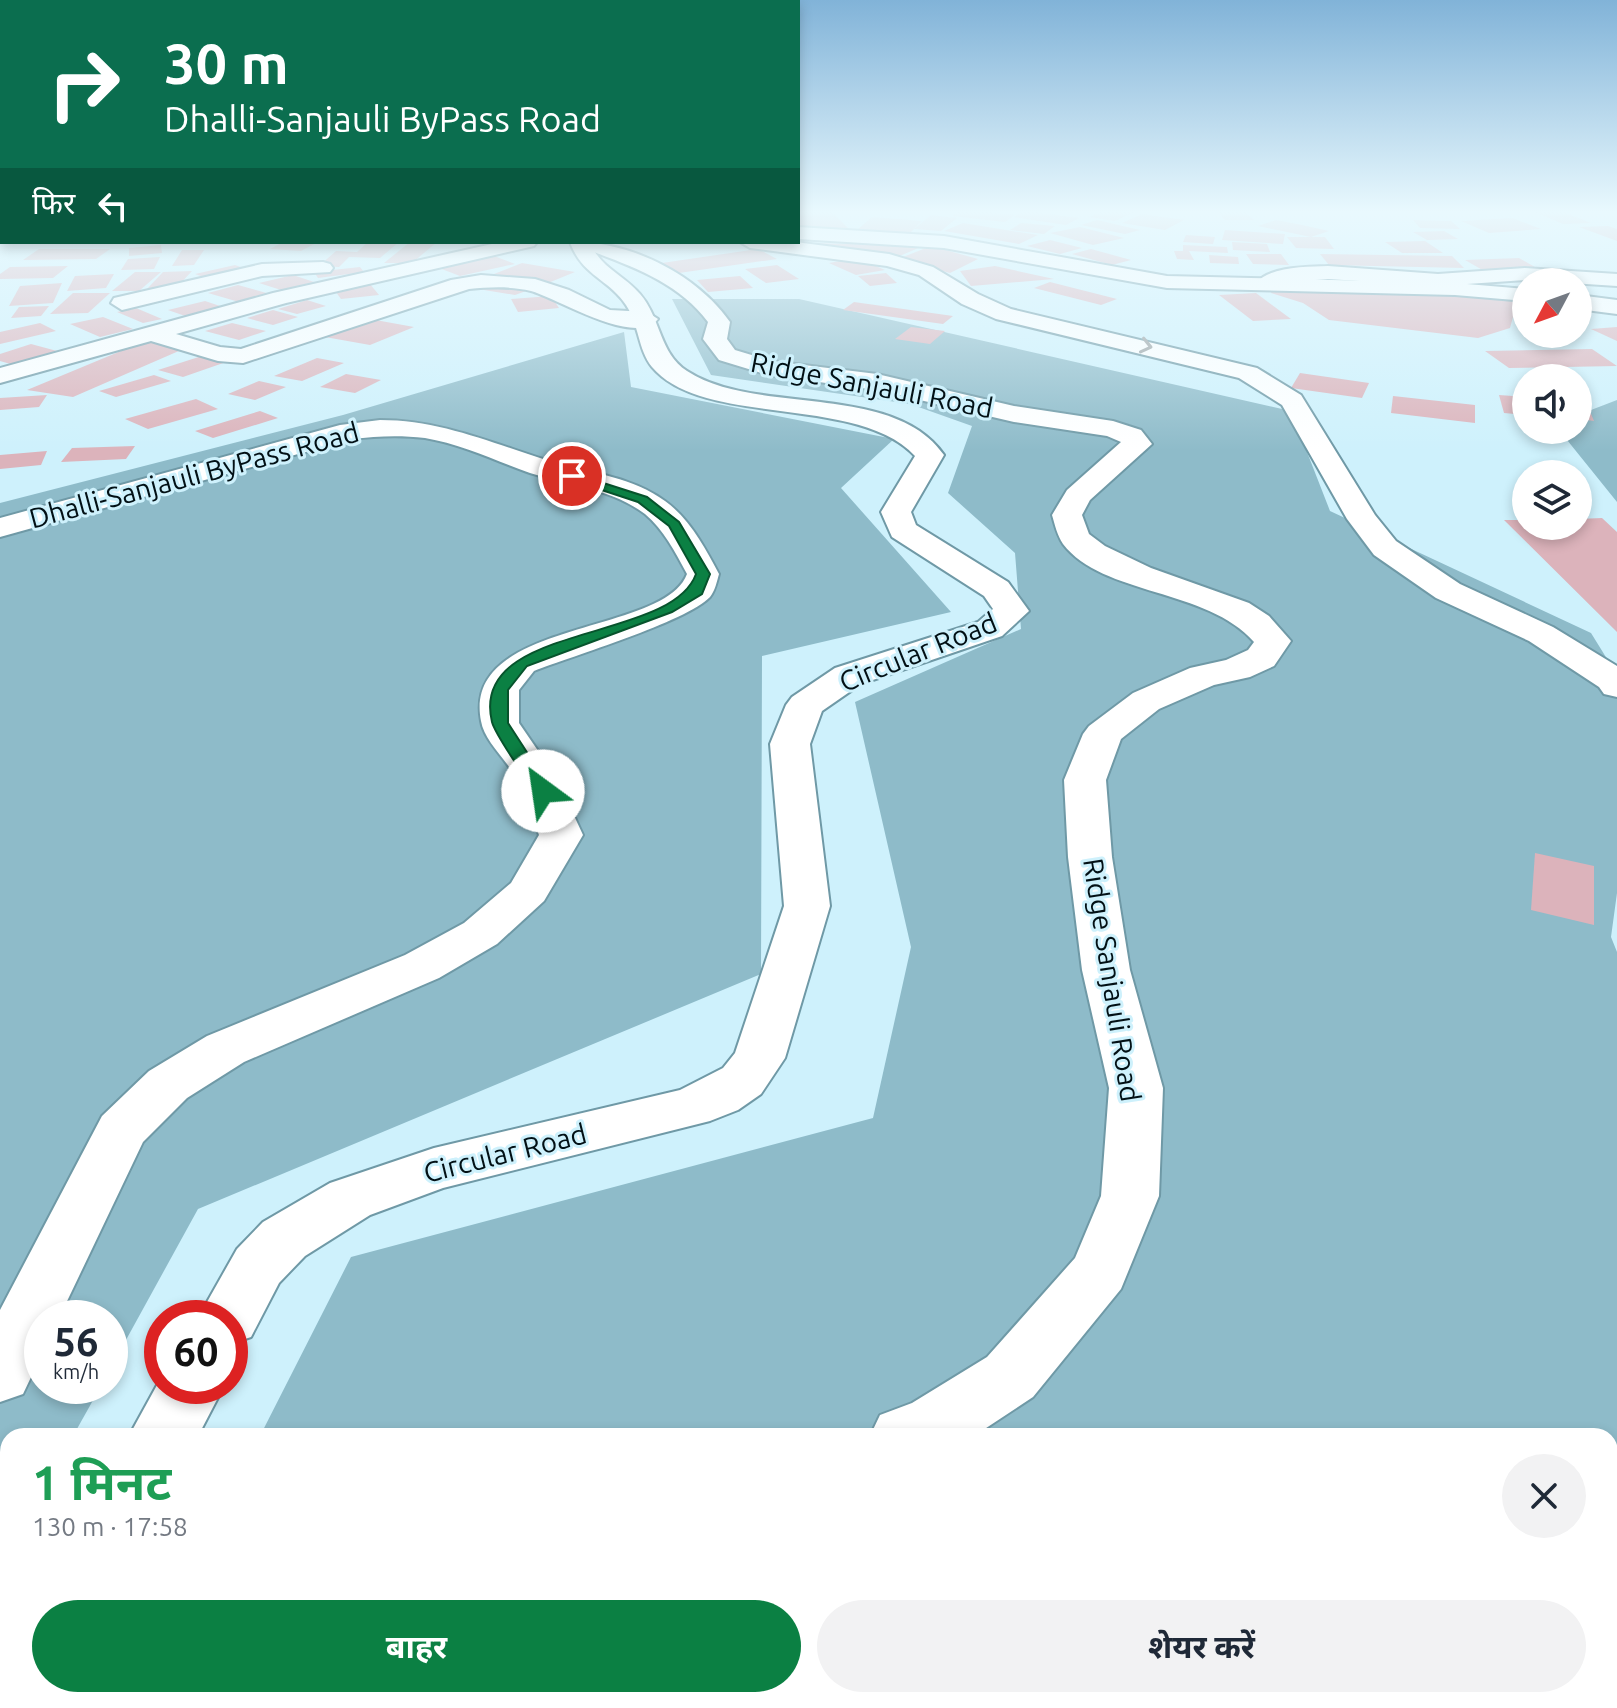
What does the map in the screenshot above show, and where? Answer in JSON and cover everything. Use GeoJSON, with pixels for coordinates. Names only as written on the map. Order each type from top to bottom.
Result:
{"type":"FeatureCollection","features":[{"type":"Feature","properties":{"kind":"street"},"geometry":{"type":"LineString","coordinates":[[122,303],[173,292]]}},
{"type":"Feature","properties":{"kind":"street"},"geometry":{"type":"LineString","coordinates":[[0,376],[306,292]]}},
{"type":"Feature","properties":{"kind":"street"},"geometry":{"type":"LineString","coordinates":[[148,333],[218,354],[243,356],[435,292]]}},
{"type":"Feature","properties":{"kind":"street"},"geometry":{"type":"LineString","coordinates":[[554,292],[611,319],[647,319]]}},
{"type":"Feature","properties":{"kind":"street","name":"Circular Road"},"geometry":{"type":"LineString","coordinates":[[239,1300],[258,1266],[284,1239],[350,1199],[434,1169],[691,1107],[719,1096],[742,1081],[759,1058],[807,906],[790,744],[805,705],[848,676],[990,629],[1012,611],[996,589],[903,530],[896,512],[930,455],[908,435],[855,416],[734,395],[687,382],[661,363],[647,319],[625,292]]}},
{"type":"Feature","properties":{"kind":"street","name":"Ridge Sanjauli Road"},"geometry":{"type":"LineString","coordinates":[[690,292],[709,305],[719,322],[715,339],[727,355],[768,368],[877,382],[999,411],[1113,429],[1131,436],[1138,444],[1077,496],[1067,515],[1076,540],[1106,562],[1231,607],[1261,623],[1273,641],[1261,658],[1237,669],[1203,676],[1146,701],[1103,734],[1085,780],[1090,857],[1106,970],[1136,1088],[1130,1196],[1099,1272],[1010,1377],[930,1428]]}},
{"type":"Feature","properties":{"kind":"street"},"geometry":{"type":"LineString","coordinates":[[959,292],[1004,314],[1248,373],[1292,400],[1362,519],[1385,548],[1448,591],[1541,634],[1615,681],[1617,686]]}},
{"type":"Feature","properties":{"kind":"street"},"geometry":{"type":"LineString","coordinates":[[1487,292],[1512,294]]}},
{"type":"Feature","properties":{"kind":"street"},"geometry":{"type":"LineString","coordinates":[[1592,304],[1617,307]]}},
{"type":"Feature","properties":{"kind":"street","name":"Dhalli-Sanjauli ByPass Road"},"geometry":{"type":"LineString","coordinates":[[0,528],[350,431],[385,425],[420,427],[452,434],[525,462],[643,500],[675,524],[703,574],[697,591],[667,609],[521,663],[500,689],[500,723],[536,777],[561,835],[552,859],[532,888],[502,918],[465,943],[400,975],[213,1054],[142,1103],[121,1130],[0,1374]]}},
{"type":"Feature","properties":{"kind":"street"},"geometry":{"type":"LineString","coordinates":[[167,1428],[181,1404]]}},
{"type":"Feature","properties":{"kind":"shaded area"},"geometry":{"type":"Polygon","coordinates":[[[672,299],[799,299],[1291,411],[1330,511],[1591,633],[1617,675],[1617,893],[1611,937],[1617,952],[1617,1428],[264,1428],[351,1257],[873,1118],[911,947],[855,702],[1021,629],[1015,553],[948,493],[972,426],[910,404],[711,375],[672,299]]]}},
{"type":"Feature","properties":{"kind":"shaded area"},"geometry":{"type":"Polygon","coordinates":[[[624,332],[631,387],[894,439],[841,488],[951,612],[762,656],[761,974],[198,1209],[148,1300],[144,1300],[144,1307],[128,1336],[128,1300],[24,1300],[24,1404],[91,1404],[77,1428],[0,1428],[0,503],[343,415],[624,332]]]}},
{"type":"Feature","properties":{"kind":"shaded area"},"geometry":{"type":"Polygon","coordinates":[[[1617,400],[1617,502],[1592,471],[1592,460],[1583,460],[1570,444],[1592,444],[1592,410],[1617,400]]]}},
{"type":"Feature","properties":{"kind":"building"},"geometry":{"type":"Polygon","coordinates":[[[17,292],[58,292],[53,303],[9,306],[17,292]]]}},
{"type":"Feature","properties":{"kind":"building"},"geometry":{"type":"Polygon","coordinates":[[[262,292],[270,294],[239,302],[208,293],[262,292]]]}},
{"type":"Feature","properties":{"kind":"building"},"geometry":{"type":"Polygon","coordinates":[[[336,292],[376,292],[379,295],[341,299],[336,292]]]}},
{"type":"Feature","properties":{"kind":"building"},"geometry":{"type":"Polygon","coordinates":[[[495,292],[524,292],[515,295],[495,292]]]}},
{"type":"Feature","properties":{"kind":"building"},"geometry":{"type":"Polygon","coordinates":[[[1049,292],[1088,292],[1117,299],[1101,305],[1049,292]]]}},
{"type":"Feature","properties":{"kind":"building"},"geometry":{"type":"Polygon","coordinates":[[[1271,292],[1508,294],[1512,295],[1512,321],[1510,328],[1478,338],[1329,320],[1303,303],[1271,292]]]}},
{"type":"Feature","properties":{"kind":"building"},"geometry":{"type":"Polygon","coordinates":[[[73,293],[110,293],[88,313],[50,314],[73,293]]]}},
{"type":"Feature","properties":{"kind":"building"},"geometry":{"type":"Polygon","coordinates":[[[1256,293],[1291,319],[1253,321],[1219,295],[1256,293]]]}},
{"type":"Feature","properties":{"kind":"building"},"geometry":{"type":"Polygon","coordinates":[[[551,296],[559,308],[518,312],[511,299],[551,296]]]}},
{"type":"Feature","properties":{"kind":"building"},"geometry":{"type":"Polygon","coordinates":[[[307,300],[326,306],[297,314],[278,309],[307,300]]]}},
{"type":"Feature","properties":{"kind":"building"},"geometry":{"type":"Polygon","coordinates":[[[205,301],[226,308],[188,317],[168,310],[205,301]]]}},
{"type":"Feature","properties":{"kind":"building"},"geometry":{"type":"Polygon","coordinates":[[[854,302],[953,316],[943,324],[843,310],[854,302]]]}},
{"type":"Feature","properties":{"kind":"building"},"geometry":{"type":"Polygon","coordinates":[[[49,306],[41,316],[11,318],[19,307],[49,306]]]}},
{"type":"Feature","properties":{"kind":"building"},"geometry":{"type":"Polygon","coordinates":[[[136,308],[162,319],[143,323],[117,312],[136,308]]]}},
{"type":"Feature","properties":{"kind":"building"},"geometry":{"type":"Polygon","coordinates":[[[273,310],[298,317],[273,325],[247,318],[273,310]]]}},
{"type":"Feature","properties":{"kind":"building"},"geometry":{"type":"Polygon","coordinates":[[[103,317],[133,329],[100,337],[70,324],[103,317]]]}},
{"type":"Feature","properties":{"kind":"building"},"geometry":{"type":"Polygon","coordinates":[[[370,319],[414,327],[370,345],[325,337],[370,319]]]}},
{"type":"Feature","properties":{"kind":"building"},"geometry":{"type":"Polygon","coordinates":[[[40,323],[56,331],[0,344],[0,332],[40,323]]]}},
{"type":"Feature","properties":{"kind":"building"},"geometry":{"type":"Polygon","coordinates":[[[232,323],[266,331],[239,340],[205,331],[232,323]]]}},
{"type":"Feature","properties":{"kind":"building"},"geometry":{"type":"Polygon","coordinates":[[[911,327],[945,331],[930,344],[895,339],[911,327]]]}},
{"type":"Feature","properties":{"kind":"building"},"geometry":{"type":"Polygon","coordinates":[[[1617,327],[1617,341],[1592,329],[1617,327]]]}},
{"type":"Feature","properties":{"kind":"building"},"geometry":{"type":"Polygon","coordinates":[[[145,341],[188,347],[73,397],[27,390],[145,341]]]}},
{"type":"Feature","properties":{"kind":"building"},"geometry":{"type":"Polygon","coordinates":[[[31,344],[57,351],[14,365],[0,361],[0,354],[31,344]]]}},
{"type":"Feature","properties":{"kind":"building"},"geometry":{"type":"Polygon","coordinates":[[[1592,349],[1617,366],[1512,364],[1509,368],[1485,351],[1592,349]]]}},
{"type":"Feature","properties":{"kind":"building"},"geometry":{"type":"Polygon","coordinates":[[[205,355],[229,361],[183,377],[158,370],[205,355]]]}},
{"type":"Feature","properties":{"kind":"building"},"geometry":{"type":"Polygon","coordinates":[[[317,358],[344,363],[302,381],[274,376],[317,358]]]}},
{"type":"Feature","properties":{"kind":"building"},"geometry":{"type":"Polygon","coordinates":[[[1300,373],[1369,383],[1362,398],[1291,388],[1300,373]]]}},
{"type":"Feature","properties":{"kind":"building"},"geometry":{"type":"Polygon","coordinates":[[[346,374],[381,380],[355,393],[320,387],[346,374]]]}},
{"type":"Feature","properties":{"kind":"building"},"geometry":{"type":"Polygon","coordinates":[[[154,375],[171,381],[116,397],[99,391],[154,375]]]}},
{"type":"Feature","properties":{"kind":"building"},"geometry":{"type":"Polygon","coordinates":[[[259,381],[286,387],[255,400],[228,394],[259,381]]]}},
{"type":"Feature","properties":{"kind":"building"},"geometry":{"type":"Polygon","coordinates":[[[47,395],[39,407],[0,410],[0,398],[47,395]]]}},
{"type":"Feature","properties":{"kind":"building"},"geometry":{"type":"Polygon","coordinates":[[[1499,395],[1512,396],[1512,414],[1504,413],[1499,395]]]}},
{"type":"Feature","properties":{"kind":"building"},"geometry":{"type":"Polygon","coordinates":[[[1393,396],[1475,405],[1475,423],[1391,413],[1393,396]]]}},
{"type":"Feature","properties":{"kind":"building"},"geometry":{"type":"Polygon","coordinates":[[[196,399],[218,409],[148,429],[125,419],[196,399]]]}},
{"type":"Feature","properties":{"kind":"building"},"geometry":{"type":"Polygon","coordinates":[[[260,411],[278,418],[213,438],[195,431],[260,411]]]}},
{"type":"Feature","properties":{"kind":"building"},"geometry":{"type":"Polygon","coordinates":[[[135,446],[126,459],[61,462],[72,448],[135,446]]]}},
{"type":"Feature","properties":{"kind":"building"},"geometry":{"type":"Polygon","coordinates":[[[47,451],[41,465],[0,469],[0,455],[47,451]]]}},
{"type":"Feature","properties":{"kind":"building"},"geometry":{"type":"Polygon","coordinates":[[[1592,518],[1602,518],[1617,532],[1617,632],[1524,540],[1592,540],[1592,518]]]}},
{"type":"Feature","properties":{"kind":"building"},"geometry":{"type":"Polygon","coordinates":[[[1535,853],[1594,866],[1594,925],[1531,910],[1535,853]]]}},
{"type":"Feature","properties":{"kind":"route"},"geometry":{"type":"LineString","coordinates":[[543,791],[500,723],[500,689],[521,663],[667,609],[697,591],[703,574],[675,524],[643,500],[572,476]]}}]}
